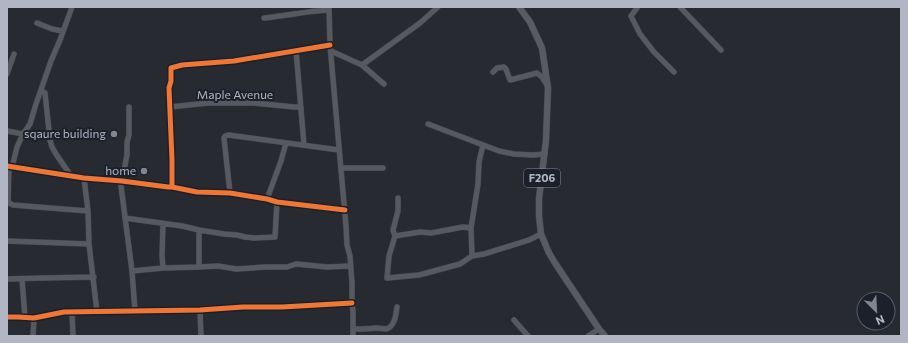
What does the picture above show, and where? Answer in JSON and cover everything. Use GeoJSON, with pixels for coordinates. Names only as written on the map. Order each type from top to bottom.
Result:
{"type":"FeatureCollection","features":[{"type":"Feature","properties":{"kind":"main road","name":"F206"},"geometry":{"type":"LineString","coordinates":[[519,7],[530,22],[542,48],[548,88],[546,140],[539,199],[541,234],[554,262],[605,336]]}},
{"type":"Feature","properties":{"kind":"street"},"geometry":{"type":"LineString","coordinates":[[72,7],[30,124],[23,134],[10,166],[8,202],[13,205],[88,211]]}},
{"type":"Feature","properties":{"kind":"street"},"geometry":{"type":"LineString","coordinates":[[362,65],[420,23],[438,7]]}},
{"type":"Feature","properties":{"kind":"street"},"geometry":{"type":"LineString","coordinates":[[630,7],[637,8],[631,16],[640,34],[654,52],[674,72]]}},
{"type":"Feature","properties":{"kind":"street"},"geometry":{"type":"LineString","coordinates":[[680,7],[721,50]]}},
{"type":"Feature","properties":{"kind":"street"},"geometry":{"type":"LineString","coordinates":[[264,18],[329,8],[330,45],[347,245],[350,256],[352,283],[353,336]]}},
{"type":"Feature","properties":{"kind":"street"},"geometry":{"type":"LineString","coordinates":[[37,23],[63,31]]}},
{"type":"Feature","properties":{"kind":"street"},"geometry":{"type":"LineString","coordinates":[[172,187],[170,88],[173,67],[234,61],[330,45]]}},
{"type":"Feature","properties":{"kind":"street"},"geometry":{"type":"LineString","coordinates":[[296,50],[304,145]]}},
{"type":"Feature","properties":{"kind":"street"},"geometry":{"type":"LineString","coordinates":[[331,51],[362,65],[384,84]]}},
{"type":"Feature","properties":{"kind":"street"},"geometry":{"type":"LineString","coordinates":[[7,72],[14,54]]}},
{"type":"Feature","properties":{"kind":"street"},"geometry":{"type":"LineString","coordinates":[[493,72],[497,68],[504,67],[510,80],[537,73],[542,77],[548,88]]}},
{"type":"Feature","properties":{"kind":"street"},"geometry":{"type":"LineString","coordinates":[[41,90],[45,93],[52,147],[71,176]]}},
{"type":"Feature","properties":{"kind":"street","name":"Maple Avenue"},"geometry":{"type":"LineString","coordinates":[[170,107],[208,103],[254,103],[300,107]]}},
{"type":"Feature","properties":{"kind":"street"},"geometry":{"type":"LineString","coordinates":[[129,107],[127,155],[121,186],[132,271],[135,311]]}},
{"type":"Feature","properties":{"kind":"street"},"geometry":{"type":"LineString","coordinates":[[428,124],[499,151],[514,154],[544,154]]}},
{"type":"Feature","properties":{"kind":"street"},"geometry":{"type":"LineString","coordinates":[[7,131],[23,134]]}},
{"type":"Feature","properties":{"kind":"street"},"geometry":{"type":"LineString","coordinates":[[230,193],[225,136],[339,150]]}},
{"type":"Feature","properties":{"kind":"street"},"geometry":{"type":"LineString","coordinates":[[267,199],[286,143]]}},
{"type":"Feature","properties":{"kind":"street"},"geometry":{"type":"LineString","coordinates":[[472,256],[471,228],[478,184],[479,162],[483,144]]}},
{"type":"Feature","properties":{"kind":"street"},"geometry":{"type":"LineString","coordinates":[[10,166],[84,178],[172,187],[197,192],[230,193],[277,202],[345,210]]}},
{"type":"Feature","properties":{"kind":"street"},"geometry":{"type":"LineString","coordinates":[[341,168],[383,168]]}},
{"type":"Feature","properties":{"kind":"street"},"geometry":{"type":"LineString","coordinates":[[84,178],[88,211],[89,244],[98,312]]}},
{"type":"Feature","properties":{"kind":"street"},"geometry":{"type":"LineString","coordinates":[[398,198],[398,211],[393,230],[395,236],[389,256],[387,278],[419,275],[460,264],[472,256],[484,254],[529,240],[541,234]]}},
{"type":"Feature","properties":{"kind":"street"},"geometry":{"type":"LineString","coordinates":[[125,218],[159,222],[163,224],[245,237],[275,237],[277,202]]}},
{"type":"Feature","properties":{"kind":"street"},"geometry":{"type":"LineString","coordinates":[[163,224],[163,268]]}},
{"type":"Feature","properties":{"kind":"street"},"geometry":{"type":"LineString","coordinates":[[395,236],[420,232],[431,233],[463,227],[471,228]]}},
{"type":"Feature","properties":{"kind":"street"},"geometry":{"type":"LineString","coordinates":[[199,230],[199,267]]}},
{"type":"Feature","properties":{"kind":"street"},"geometry":{"type":"LineString","coordinates":[[7,241],[89,244]]}},
{"type":"Feature","properties":{"kind":"street"},"geometry":{"type":"LineString","coordinates":[[132,271],[218,266],[236,269],[287,267],[296,264],[327,267],[350,266]]}},
{"type":"Feature","properties":{"kind":"street"},"geometry":{"type":"LineString","coordinates":[[7,279],[94,277]]}},
{"type":"Feature","properties":{"kind":"street"},"geometry":{"type":"LineString","coordinates":[[22,279],[25,318]]}},
{"type":"Feature","properties":{"kind":"street"},"geometry":{"type":"LineString","coordinates":[[7,317],[34,318],[64,312],[200,310],[352,303]]}},
{"type":"Feature","properties":{"kind":"street"},"geometry":{"type":"LineString","coordinates":[[353,329],[388,328],[393,323],[398,307]]}},
{"type":"Feature","properties":{"kind":"street"},"geometry":{"type":"LineString","coordinates":[[200,310],[201,336]]}},
{"type":"Feature","properties":{"kind":"street"},"geometry":{"type":"LineString","coordinates":[[72,313],[73,336]]}},
{"type":"Feature","properties":{"kind":"street"},"geometry":{"type":"LineString","coordinates":[[33,336],[34,318]]}},
{"type":"Feature","properties":{"kind":"street"},"geometry":{"type":"LineString","coordinates":[[514,320],[528,336]]}},
{"type":"Feature","properties":{"kind":"street"},"geometry":{"type":"LineString","coordinates":[[588,336],[599,329]]}},
{"type":"Feature","properties":{"kind":"cycle path"},"geometry":{"type":"LineString","coordinates":[[172,187],[169,88],[171,81],[171,68],[182,65],[234,61],[330,45]]}},
{"type":"Feature","properties":{"kind":"cycle path"},"geometry":{"type":"LineString","coordinates":[[7,166],[84,178],[172,187],[197,192],[230,193],[277,202],[345,210]]}},
{"type":"Feature","properties":{"kind":"cycle path"},"geometry":{"type":"LineString","coordinates":[[7,317],[34,318],[64,312],[200,310],[352,303]]}},
{"type":"Feature","properties":{"kind":"place","name":"sqaure building"},"geometry":{"type":"Point","coordinates":[114,134]}},
{"type":"Feature","properties":{"kind":"place","name":"home"},"geometry":{"type":"Point","coordinates":[144,171]}}]}
